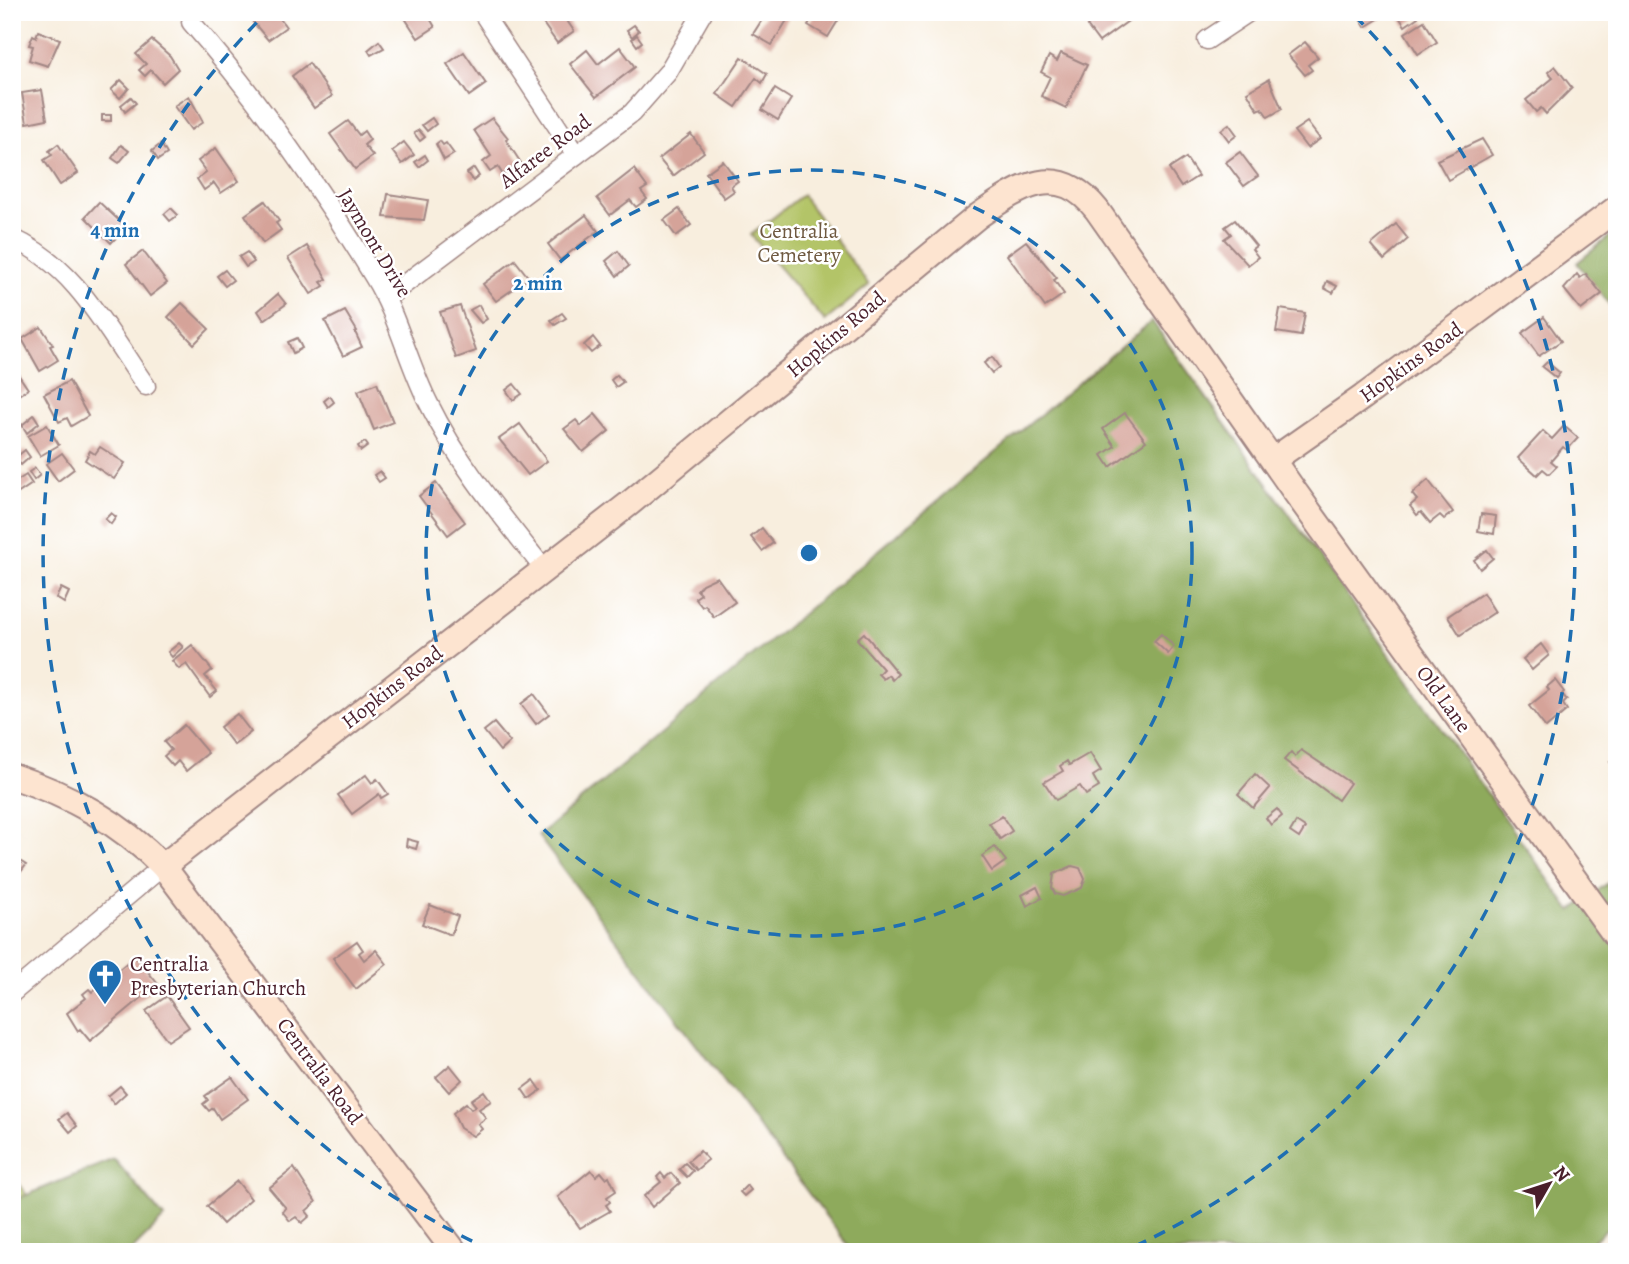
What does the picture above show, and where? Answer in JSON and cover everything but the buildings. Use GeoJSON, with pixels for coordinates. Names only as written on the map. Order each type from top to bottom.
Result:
{"type":"FeatureCollection","features":[{"type":"Feature","properties":{"kind":"main road","name":"Hopkins Road"},"geometry":{"type":"LineString","coordinates":[[163,866],[544,569],[829,341],[978,216],[1018,188],[1032,183],[1065,185],[1088,198],[1273,460],[1363,397],[1617,208]]}},
{"type":"Feature","properties":{"kind":"main road","name":"Old Lane"},"geometry":{"type":"LineString","coordinates":[[1273,460],[1617,938]]}},
{"type":"Feature","properties":{"kind":"main road","name":"Centralia Road"},"geometry":{"type":"LineString","coordinates":[[12,776],[84,804],[113,822],[163,866],[456,1252]]}},
{"type":"Feature","properties":{"kind":"street"},"geometry":{"type":"LineString","coordinates":[[482,12],[576,155]]}},
{"type":"Feature","properties":{"kind":"street","name":"Alfaree Road"},"geometry":{"type":"LineString","coordinates":[[386,298],[632,113],[652,93],[703,12]]}},
{"type":"Feature","properties":{"kind":"street"},"geometry":{"type":"LineString","coordinates":[[1207,40],[1249,12]]}},
{"type":"Feature","properties":{"kind":"street","name":"Jaymont Drive"},"geometry":{"type":"LineString","coordinates":[[191,22],[227,64],[275,129],[386,298],[427,400],[447,438],[485,495],[544,569]]}},
{"type":"Feature","properties":{"kind":"street"},"geometry":{"type":"LineString","coordinates":[[12,238],[47,259],[72,281],[146,386]]}},
{"type":"Feature","properties":{"kind":"street","name":"Hopkins Road"},"geometry":{"type":"LineString","coordinates":[[12,993],[163,866]]}},
{"type":"Feature","properties":{"kind":"green space","name":"Centralia Cemetery"},"geometry":{"type":"Polygon","coordinates":[[[802,195],[869,285],[825,321],[751,235],[802,195]]]}},
{"type":"Feature","properties":{"kind":"green space"},"geometry":{"type":"Polygon","coordinates":[[[1617,230],[1617,314],[1577,263],[1617,230]]]}},
{"type":"Feature","properties":{"kind":"green space"},"geometry":{"type":"Polygon","coordinates":[[[1152,321],[1571,911],[1617,876],[1617,1221],[1580,1252],[853,1252],[538,836],[1152,321]]]}},
{"type":"Feature","properties":{"kind":"green space"},"geometry":{"type":"Polygon","coordinates":[[[114,1159],[164,1218],[130,1252],[12,1252],[12,1201],[114,1159]]]}},
{"type":"Feature","properties":{"kind":"green space"},"geometry":{"type":"Polygon","coordinates":[[[12,1176],[27,1195],[12,1201],[12,1176]]]}},
{"type":"Feature","properties":{"kind":"place","name":"Centralia Presbyterian Church"},"geometry":{"type":"Point","coordinates":[105,1006]}}]}
